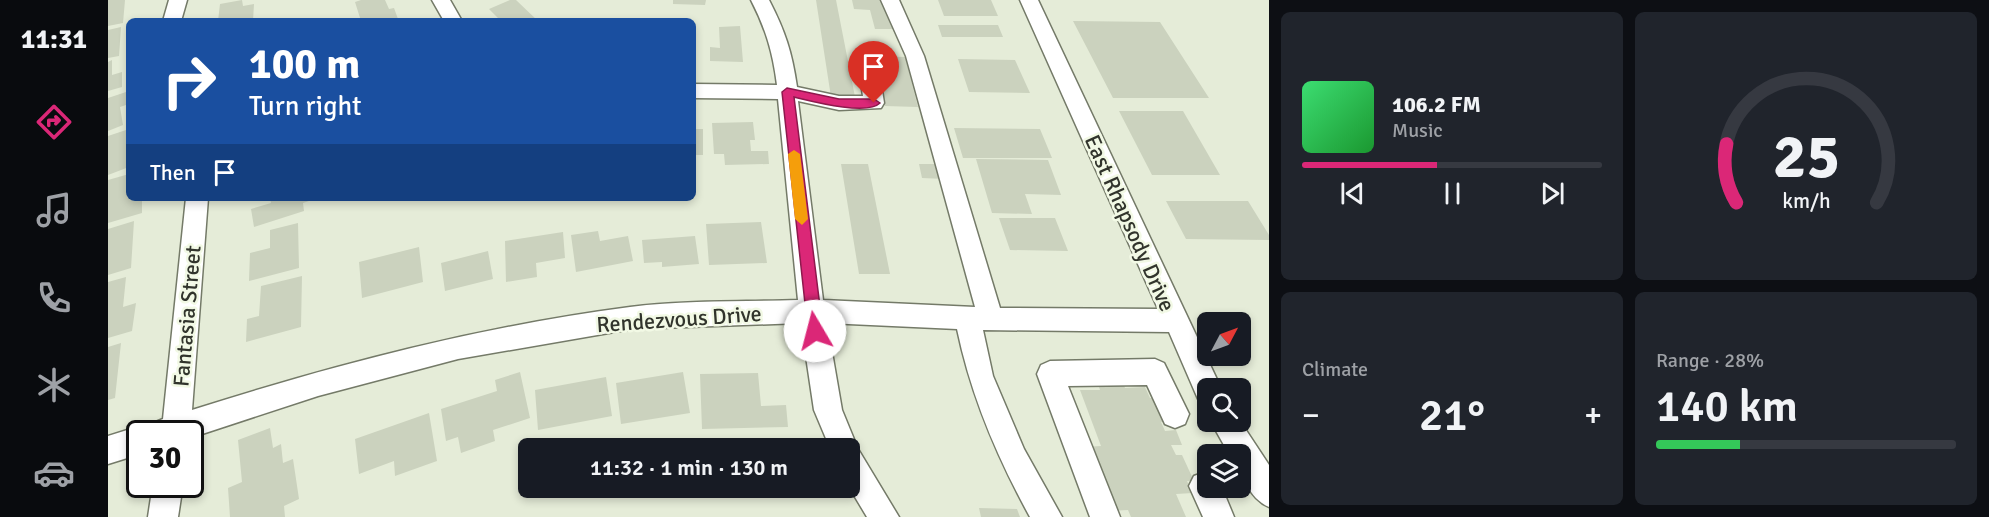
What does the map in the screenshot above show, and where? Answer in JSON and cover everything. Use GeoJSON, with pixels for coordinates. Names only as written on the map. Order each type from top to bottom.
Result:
{"type":"FeatureCollection","features":[{"type":"Feature","properties":{"kind":"street"},"geometry":{"type":"LineString","coordinates":[[173,18],[178,0]]}},
{"type":"Feature","properties":{"kind":"street"},"geometry":{"type":"LineString","coordinates":[[441,0],[451,18]]}},
{"type":"Feature","properties":{"kind":"street"},"geometry":{"type":"LineString","coordinates":[[760,0],[777,33],[783,54],[812,311],[828,410],[840,438]]}},
{"type":"Feature","properties":{"kind":"street"},"geometry":{"type":"LineString","coordinates":[[890,0],[915,56],[979,319],[980,376],[1014,459],[1047,517]]}},
{"type":"Feature","properties":{"kind":"street","name":"East Rhapsody Drive"},"geometry":{"type":"LineString","coordinates":[[1029,0],[1202,378]]}},
{"type":"Feature","properties":{"kind":"street"},"geometry":{"type":"LineString","coordinates":[[696,91],[787,92],[839,103],[874,103],[867,58]]}},
{"type":"Feature","properties":{"kind":"street","name":"Fantasia Street"},"geometry":{"type":"LineString","coordinates":[[172,420],[197,201]]}},
{"type":"Feature","properties":{"kind":"street","name":"Rendezvous Drive"},"geometry":{"type":"LineString","coordinates":[[204,421],[318,383],[458,347],[632,318],[812,311],[979,319],[1175,321]]}},
{"type":"Feature","properties":{"kind":"street"},"geometry":{"type":"LineString","coordinates":[[1105,517],[1050,374],[1155,372],[1175,414]]}},
{"type":"Feature","properties":{"kind":"street"},"geometry":{"type":"LineString","coordinates":[[1161,384],[1197,386]]}},
{"type":"Feature","properties":{"kind":"street"},"geometry":{"type":"LineString","coordinates":[[1230,432],[1257,486]]}},
{"type":"Feature","properties":{"kind":"street"},"geometry":{"type":"LineString","coordinates":[[108,450],[126,444]]}},
{"type":"Feature","properties":{"kind":"street"},"geometry":{"type":"LineString","coordinates":[[860,477],[884,517]]}},
{"type":"Feature","properties":{"kind":"street"},"geometry":{"type":"LineString","coordinates":[[163,517],[166,498]]}},
{"type":"Feature","properties":{"kind":"street"},"geometry":{"type":"LineString","coordinates":[[1210,498],[1219,517]]}},
{"type":"Feature","properties":{"kind":"building"},"geometry":{"type":"Polygon","coordinates":[[[108,0],[125,0],[123,23],[108,26],[108,0]]]}},
{"type":"Feature","properties":{"kind":"building"},"geometry":{"type":"Polygon","coordinates":[[[242,0],[243,6],[254,4],[253,18],[218,18],[220,4],[242,0]]]}},
{"type":"Feature","properties":{"kind":"building"},"geometry":{"type":"Polygon","coordinates":[[[385,0],[389,9],[394,8],[398,18],[360,18],[355,2],[385,0]]]}},
{"type":"Feature","properties":{"kind":"building"},"geometry":{"type":"Polygon","coordinates":[[[510,0],[516,0],[535,18],[498,18],[489,9],[510,0]]]}},
{"type":"Feature","properties":{"kind":"building"},"geometry":{"type":"Polygon","coordinates":[[[673,0],[706,0],[705,5],[673,4],[673,0]]]}},
{"type":"Feature","properties":{"kind":"building"},"geometry":{"type":"Polygon","coordinates":[[[816,0],[836,0],[855,97],[831,97],[816,0]]]}},
{"type":"Feature","properties":{"kind":"building"},"geometry":{"type":"Polygon","coordinates":[[[852,0],[887,0],[895,29],[875,29],[870,10],[854,9],[852,0]]]}},
{"type":"Feature","properties":{"kind":"building"},"geometry":{"type":"Polygon","coordinates":[[[938,0],[991,0],[998,16],[944,16],[938,0]]]}},
{"type":"Feature","properties":{"kind":"building"},"geometry":{"type":"Polygon","coordinates":[[[1073,21],[1160,22],[1209,98],[1113,98],[1073,21]]]}},
{"type":"Feature","properties":{"kind":"building"},"geometry":{"type":"Polygon","coordinates":[[[938,25],[998,25],[1003,37],[942,37],[938,25]]]}},
{"type":"Feature","properties":{"kind":"building"},"geometry":{"type":"Polygon","coordinates":[[[740,26],[743,62],[710,61],[710,47],[720,48],[719,27],[740,26]]]}},
{"type":"Feature","properties":{"kind":"building"},"geometry":{"type":"Polygon","coordinates":[[[121,27],[119,56],[108,58],[108,30],[121,27]]]}},
{"type":"Feature","properties":{"kind":"building"},"geometry":{"type":"Polygon","coordinates":[[[873,56],[905,57],[918,107],[885,106],[873,56]]]}},
{"type":"Feature","properties":{"kind":"building"},"geometry":{"type":"Polygon","coordinates":[[[958,59],[1015,60],[1030,93],[969,92],[958,59]]]}},
{"type":"Feature","properties":{"kind":"building"},"geometry":{"type":"Polygon","coordinates":[[[112,60],[112,75],[122,72],[122,87],[108,91],[108,62],[112,60]]]}},
{"type":"Feature","properties":{"kind":"building"},"geometry":{"type":"Polygon","coordinates":[[[126,92],[126,105],[120,107],[123,125],[108,131],[108,98],[126,92]]]}},
{"type":"Feature","properties":{"kind":"building"},"geometry":{"type":"Polygon","coordinates":[[[1119,111],[1183,111],[1220,175],[1152,175],[1119,111]]]}},
{"type":"Feature","properties":{"kind":"building"},"geometry":{"type":"Polygon","coordinates":[[[753,122],[755,140],[750,140],[751,151],[768,151],[769,164],[725,165],[724,154],[714,154],[712,123],[753,122]]]}},
{"type":"Feature","properties":{"kind":"building"},"geometry":{"type":"Polygon","coordinates":[[[954,128],[1040,129],[1052,158],[963,158],[954,128]]]}},
{"type":"Feature","properties":{"kind":"building"},"geometry":{"type":"Polygon","coordinates":[[[696,129],[703,129],[703,155],[696,155],[696,129]]]}},
{"type":"Feature","properties":{"kind":"building"},"geometry":{"type":"Polygon","coordinates":[[[126,130],[126,168],[108,175],[108,136],[126,130]]]}},
{"type":"Feature","properties":{"kind":"building"},"geometry":{"type":"Polygon","coordinates":[[[976,159],[1048,160],[1061,195],[1025,194],[1032,214],[992,213],[976,159]]]}},
{"type":"Feature","properties":{"kind":"building"},"geometry":{"type":"Polygon","coordinates":[[[841,164],[868,164],[890,274],[859,274],[841,164]]]}},
{"type":"Feature","properties":{"kind":"building"},"geometry":{"type":"Polygon","coordinates":[[[919,164],[941,164],[945,179],[922,178],[919,164]]]}},
{"type":"Feature","properties":{"kind":"building"},"geometry":{"type":"Polygon","coordinates":[[[126,175],[126,201],[142,201],[142,213],[108,223],[108,180],[126,175]]]}},
{"type":"Feature","properties":{"kind":"building"},"geometry":{"type":"Polygon","coordinates":[[[271,201],[309,201],[303,203],[304,211],[254,227],[251,209],[271,203],[271,201]]]}},
{"type":"Feature","properties":{"kind":"building"},"geometry":{"type":"Polygon","coordinates":[[[1166,201],[1248,201],[1269,235],[1269,240],[1186,239],[1166,201]]]}},
{"type":"Feature","properties":{"kind":"building"},"geometry":{"type":"Polygon","coordinates":[[[999,218],[1055,218],[1068,251],[1010,250],[999,218]]]}},
{"type":"Feature","properties":{"kind":"building"},"geometry":{"type":"Polygon","coordinates":[[[134,221],[131,268],[108,275],[108,229],[134,221]]]}},
{"type":"Feature","properties":{"kind":"building"},"geometry":{"type":"Polygon","coordinates":[[[761,222],[767,263],[709,265],[706,224],[761,222]]]}},
{"type":"Feature","properties":{"kind":"building"},"geometry":{"type":"Polygon","coordinates":[[[298,223],[299,268],[249,281],[250,253],[270,248],[270,230],[298,223]]]}},
{"type":"Feature","properties":{"kind":"building"},"geometry":{"type":"Polygon","coordinates":[[[598,231],[600,241],[628,236],[633,261],[576,272],[571,235],[598,231]]]}},
{"type":"Feature","properties":{"kind":"building"},"geometry":{"type":"Polygon","coordinates":[[[563,232],[565,258],[536,263],[537,277],[506,282],[505,241],[563,232]]]}},
{"type":"Feature","properties":{"kind":"building"},"geometry":{"type":"Polygon","coordinates":[[[695,236],[699,264],[662,267],[662,262],[644,263],[642,240],[695,236]]]}},
{"type":"Feature","properties":{"kind":"building"},"geometry":{"type":"Polygon","coordinates":[[[419,247],[423,282],[362,298],[359,262],[419,247]]]}},
{"type":"Feature","properties":{"kind":"building"},"geometry":{"type":"Polygon","coordinates":[[[488,251],[493,279],[445,291],[441,263],[488,251]]]}},
{"type":"Feature","properties":{"kind":"building"},"geometry":{"type":"Polygon","coordinates":[[[302,276],[301,327],[246,342],[247,319],[259,316],[261,286],[302,276]]]}},
{"type":"Feature","properties":{"kind":"building"},"geometry":{"type":"Polygon","coordinates":[[[126,277],[123,307],[136,303],[132,331],[108,338],[108,282],[126,277]]]}},
{"type":"Feature","properties":{"kind":"building"},"geometry":{"type":"Polygon","coordinates":[[[121,343],[115,398],[108,400],[108,347],[121,343]]]}},
{"type":"Feature","properties":{"kind":"building"},"geometry":{"type":"Polygon","coordinates":[[[520,372],[530,418],[493,430],[495,441],[461,453],[458,437],[446,441],[441,409],[497,391],[495,380],[520,372]]]}},
{"type":"Feature","properties":{"kind":"building"},"geometry":{"type":"Polygon","coordinates":[[[683,372],[690,413],[621,424],[616,383],[683,372]]]}},
{"type":"Feature","properties":{"kind":"building"},"geometry":{"type":"Polygon","coordinates":[[[758,373],[761,406],[786,405],[788,427],[702,429],[700,374],[758,373]]]}},
{"type":"Feature","properties":{"kind":"building"},"geometry":{"type":"Polygon","coordinates":[[[606,377],[612,416],[538,430],[535,390],[606,377]]]}},
{"type":"Feature","properties":{"kind":"building"},"geometry":{"type":"Polygon","coordinates":[[[1123,383],[1125,388],[1145,387],[1150,398],[1156,398],[1167,422],[1161,422],[1165,431],[1176,430],[1182,445],[1171,445],[1176,455],[1182,455],[1194,481],[1187,481],[1193,493],[1176,494],[1186,517],[1131,517],[1128,510],[1109,511],[1085,447],[1101,446],[1080,390],[1100,390],[1098,384],[1123,383]]]}},
{"type":"Feature","properties":{"kind":"building"},"geometry":{"type":"Polygon","coordinates":[[[429,413],[437,461],[395,476],[394,461],[359,474],[355,439],[429,413]]]}},
{"type":"Feature","properties":{"kind":"building"},"geometry":{"type":"Polygon","coordinates":[[[270,428],[273,448],[281,444],[283,463],[293,459],[299,499],[284,506],[285,517],[230,517],[228,488],[242,482],[238,440],[270,428]]]}},
{"type":"Feature","properties":{"kind":"building"},"geometry":{"type":"Polygon","coordinates":[[[979,508],[1017,509],[1020,517],[981,517],[979,508]]]}},
{"type":"Feature","properties":{"kind":"slow traffic"},"geometry":{"type":"LineString","coordinates":[[794,154],[802,219]]}},
{"type":"Feature","properties":{"kind":"route"},"geometry":{"type":"LineString","coordinates":[[815,331],[787,92],[839,103],[874,103]]}}]}
